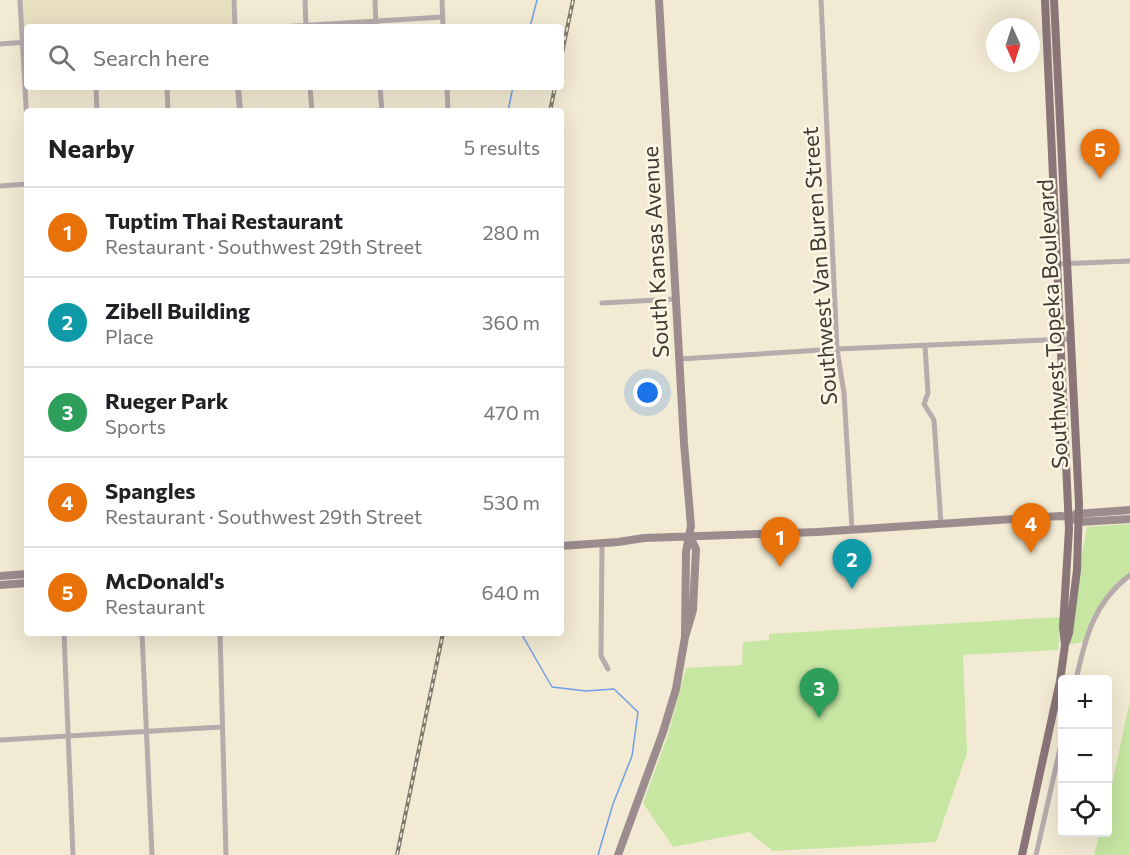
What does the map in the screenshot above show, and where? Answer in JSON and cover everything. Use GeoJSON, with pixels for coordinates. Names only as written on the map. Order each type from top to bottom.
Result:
{"type":"FeatureCollection","features":[{"type":"Feature","properties":{"kind":"main road","name":"South Kansas Avenue"},"geometry":{"type":"LineString","coordinates":[[618,855],[670,709],[685,637],[686,552],[690,537],[659,0]]}},
{"type":"Feature","properties":{"kind":"main road","name":"Southwest Topeka Boulevard"},"geometry":{"type":"LineString","coordinates":[[1022,855],[1069,633],[1076,580],[1079,517],[1060,127],[1045,0]]}},
{"type":"Feature","properties":{"kind":"main road","name":"Southwest Topeka Boulevard"},"geometry":{"type":"LineString","coordinates":[[1054,0],[1051,127],[1069,517],[1063,627],[1065,645]]}},
{"type":"Feature","properties":{"kind":"main road"},"geometry":{"type":"LineString","coordinates":[[1051,127],[1060,127]]}},
{"type":"Feature","properties":{"kind":"main road"},"geometry":{"type":"LineString","coordinates":[[1079,517],[1130,510]]}},
{"type":"Feature","properties":{"kind":"main road"},"geometry":{"type":"LineString","coordinates":[[564,546],[644,538],[852,530],[1069,517],[1130,519]]}},
{"type":"Feature","properties":{"kind":"main road"},"geometry":{"type":"LineString","coordinates":[[0,576],[24,574]]}},
{"type":"Feature","properties":{"kind":"main road"},"geometry":{"type":"LineString","coordinates":[[0,585],[24,583]]}},
{"type":"Feature","properties":{"kind":"street"},"geometry":{"type":"LineString","coordinates":[[20,0],[24,34]]}},
{"type":"Feature","properties":{"kind":"street"},"geometry":{"type":"LineString","coordinates":[[234,0],[235,24]]}},
{"type":"Feature","properties":{"kind":"street"},"geometry":{"type":"LineString","coordinates":[[305,0],[306,24]]}},
{"type":"Feature","properties":{"kind":"street"},"geometry":{"type":"LineString","coordinates":[[375,0],[376,24],[443,17]]}},
{"type":"Feature","properties":{"kind":"street"},"geometry":{"type":"LineString","coordinates":[[442,0],[443,24]]}},
{"type":"Feature","properties":{"kind":"street","name":"Southwest Van Buren Street"},"geometry":{"type":"LineString","coordinates":[[820,0],[837,349],[844,393],[852,530]]}},
{"type":"Feature","properties":{"kind":"street"},"geometry":{"type":"LineString","coordinates":[[0,44],[24,42]]}},
{"type":"Feature","properties":{"kind":"street"},"geometry":{"type":"LineString","coordinates":[[26,90],[27,108]]}},
{"type":"Feature","properties":{"kind":"street"},"geometry":{"type":"LineString","coordinates":[[96,90],[97,108]]}},
{"type":"Feature","properties":{"kind":"street"},"geometry":{"type":"LineString","coordinates":[[167,90],[168,108]]}},
{"type":"Feature","properties":{"kind":"street"},"geometry":{"type":"LineString","coordinates":[[238,90],[240,108]]}},
{"type":"Feature","properties":{"kind":"street"},"geometry":{"type":"LineString","coordinates":[[310,90],[312,108]]}},
{"type":"Feature","properties":{"kind":"street"},"geometry":{"type":"LineString","coordinates":[[380,90],[382,108]]}},
{"type":"Feature","properties":{"kind":"street"},"geometry":{"type":"LineString","coordinates":[[447,90],[448,108]]}},
{"type":"Feature","properties":{"kind":"street"},"geometry":{"type":"LineString","coordinates":[[0,186],[24,184]]}},
{"type":"Feature","properties":{"kind":"street"},"geometry":{"type":"LineString","coordinates":[[1057,264],[1130,261]]}},
{"type":"Feature","properties":{"kind":"street"},"geometry":{"type":"LineString","coordinates":[[602,303],[676,299]]}},
{"type":"Feature","properties":{"kind":"street"},"geometry":{"type":"LineString","coordinates":[[680,359],[837,349],[1070,339]]}},
{"type":"Feature","properties":{"kind":"street"},"geometry":{"type":"LineString","coordinates":[[925,346],[928,393],[924,404],[934,420],[941,524]]}},
{"type":"Feature","properties":{"kind":"street"},"geometry":{"type":"LineString","coordinates":[[602,543],[601,656],[608,669]]}},
{"type":"Feature","properties":{"kind":"street"},"geometry":{"type":"LineString","coordinates":[[1077,675],[1084,642],[1093,619],[1116,587],[1130,575]]}},
{"type":"Feature","properties":{"kind":"street"},"geometry":{"type":"LineString","coordinates":[[64,636],[73,855]]}},
{"type":"Feature","properties":{"kind":"street"},"geometry":{"type":"LineString","coordinates":[[142,636],[152,855]]}},
{"type":"Feature","properties":{"kind":"street"},"geometry":{"type":"LineString","coordinates":[[220,636],[226,855]]}},
{"type":"Feature","properties":{"kind":"street"},"geometry":{"type":"LineString","coordinates":[[0,740],[221,727]]}},
{"type":"Feature","properties":{"kind":"street"},"geometry":{"type":"LineString","coordinates":[[1036,855],[1058,758]]}},
{"type":"Feature","properties":{"kind":"shaded area"},"geometry":{"type":"Polygon","coordinates":[[[23,0],[231,0],[231,24],[24,24],[24,36],[23,0]]]}},
{"type":"Feature","properties":{"kind":"green space"},"geometry":{"type":"Polygon","coordinates":[[[1130,524],[1130,576],[1097,613],[1084,642],[1065,645],[1087,527],[1130,524]]]}},
{"type":"Feature","properties":{"kind":"green space"},"geometry":{"type":"Polygon","coordinates":[[[1061,617],[1058,650],[963,655],[967,753],[936,842],[773,851],[749,832],[673,847],[643,803],[668,735],[686,668],[742,665],[743,642],[769,640],[769,634],[1061,617]]]}},
{"type":"Feature","properties":{"kind":"green space"},"geometry":{"type":"Polygon","coordinates":[[[1130,700],[1130,855],[1094,855],[1099,837],[1112,837],[1112,784],[1130,700]]]}},
{"type":"Feature","properties":{"kind":"waterway"},"geometry":{"type":"LineString","coordinates":[[531,24],[537,0]]}},
{"type":"Feature","properties":{"kind":"waterway"},"geometry":{"type":"LineString","coordinates":[[509,108],[512,90]]}},
{"type":"Feature","properties":{"kind":"waterway"},"geometry":{"type":"LineString","coordinates":[[523,636],[552,687],[586,691],[614,689],[638,712],[632,756],[613,804],[598,855]]}},
{"type":"Feature","properties":{"kind":"railway"},"geometry":{"type":"LineString","coordinates":[[564,44],[573,0]]}},
{"type":"Feature","properties":{"kind":"railway"},"geometry":{"type":"LineString","coordinates":[[551,108],[554,90]]}},
{"type":"Feature","properties":{"kind":"railway"},"geometry":{"type":"LineString","coordinates":[[397,855],[442,636]]}},
{"type":"Feature","properties":{"kind":"place","name":"McDonald's"},"geometry":{"type":"Point","coordinates":[1100,179]}},
{"type":"Feature","properties":{"kind":"place","name":"Spangles"},"geometry":{"type":"Point","coordinates":[1031,553]}},
{"type":"Feature","properties":{"kind":"place","name":"Tuptim Thai Restaurant"},"geometry":{"type":"Point","coordinates":[780,567]}},
{"type":"Feature","properties":{"kind":"place","name":"Zibell Building"},"geometry":{"type":"Point","coordinates":[852,589]}},
{"type":"Feature","properties":{"kind":"place","name":"Rueger Park"},"geometry":{"type":"Point","coordinates":[819,718]}}]}
